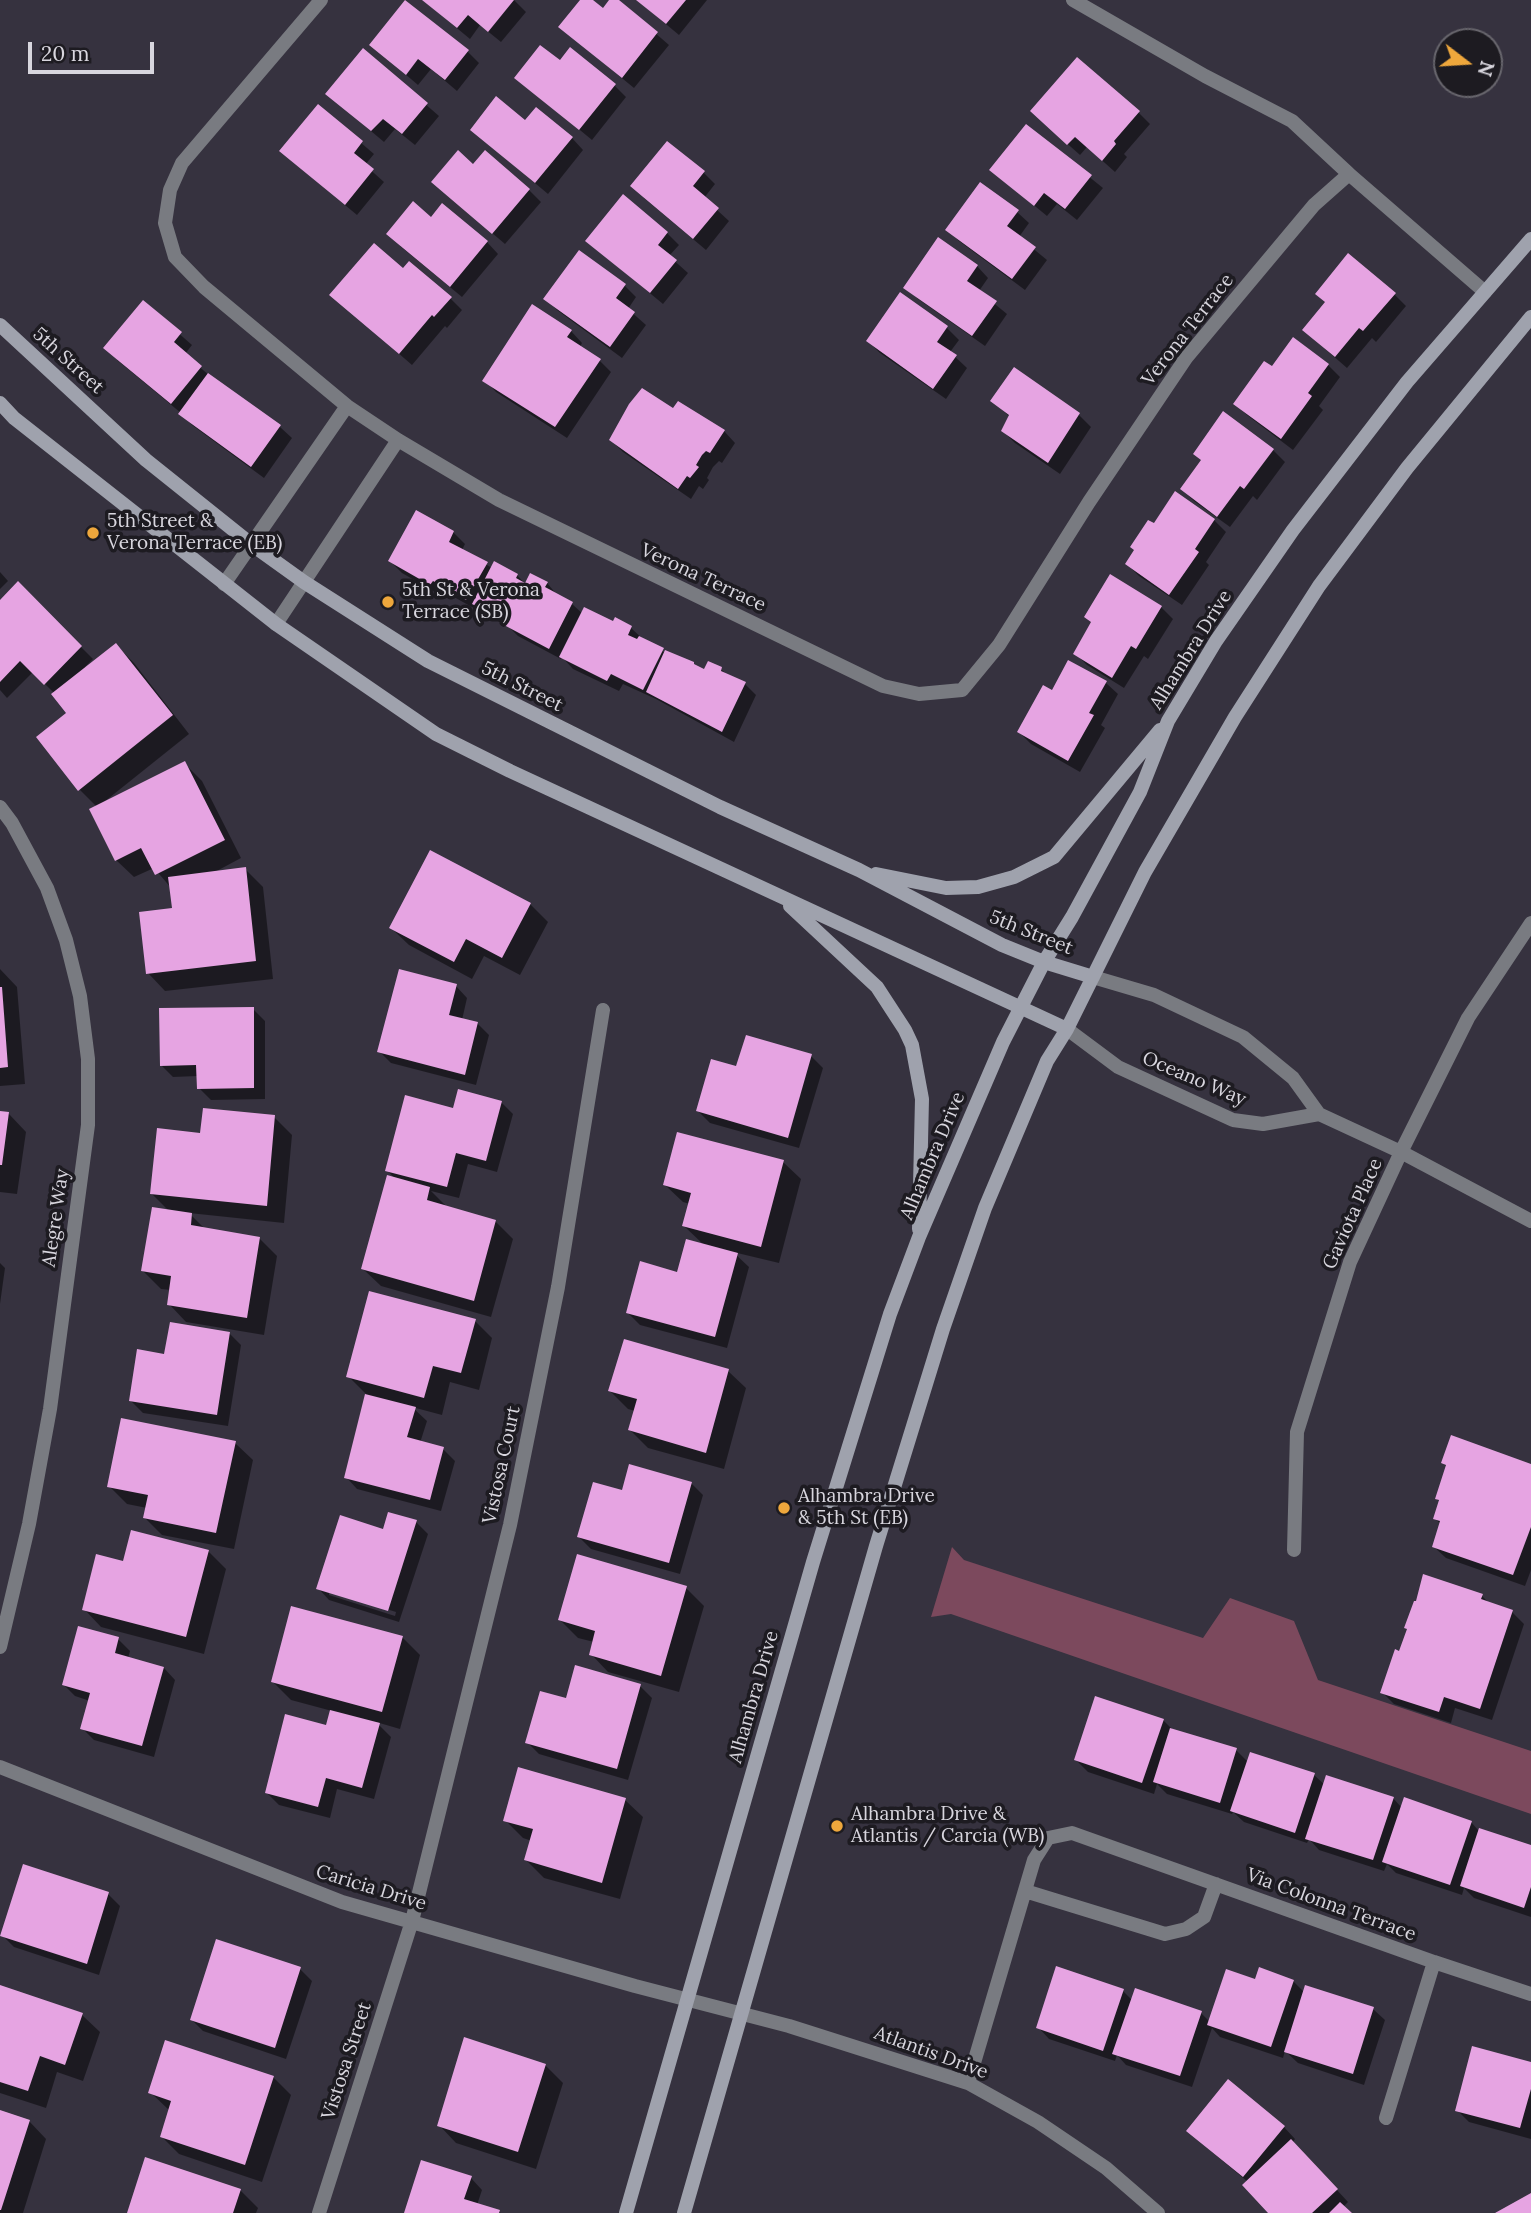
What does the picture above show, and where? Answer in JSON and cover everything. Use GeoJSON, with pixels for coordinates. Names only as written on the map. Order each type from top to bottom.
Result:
{"type":"FeatureCollection","features":[{"type":"Feature","properties":{"kind":"main road","name":"Alhambra Drive"},"geometry":{"type":"LineString","coordinates":[[626,2213],[817,1550],[890,1314],[919,1237],[1003,1042],[1044,962],[1072,917],[1140,792],[1168,721],[1216,641],[1293,530],[1407,382],[1531,239]]}},
{"type":"Feature","properties":{"kind":"main road"},"geometry":{"type":"LineString","coordinates":[[684,2213],[876,1546],[943,1329],[985,1209],[1047,1061],[1067,1029],[1159,848],[1235,718],[1319,586],[1407,468],[1531,317]]}},
{"type":"Feature","properties":{"kind":"main road","name":"5th Street"},"geometry":{"type":"LineString","coordinates":[[0,325],[146,460],[251,544],[304,582],[428,661],[720,807],[859,870],[1002,945],[1044,962],[1093,977]]}},
{"type":"Feature","properties":{"kind":"main road"},"geometry":{"type":"LineString","coordinates":[[0,403],[15,418],[276,624],[436,734],[781,898],[1067,1029]]}},
{"type":"Feature","properties":{"kind":"main road"},"geometry":{"type":"LineString","coordinates":[[859,870],[946,888],[978,887],[1014,877],[1054,857],[1168,721]]}},
{"type":"Feature","properties":{"kind":"main road"},"geometry":{"type":"LineString","coordinates":[[781,898],[877,987],[912,1045],[922,1098],[919,1237]]}},
{"type":"Feature","properties":{"kind":"street","name":"Verona Terrace"},"geometry":{"type":"LineString","coordinates":[[321,0],[182,163],[170,190],[165,223],[175,257],[204,287],[347,406],[499,500],[883,685],[919,694],[962,690],[999,645],[1089,502],[1186,358],[1314,205],[1349,174]]}},
{"type":"Feature","properties":{"kind":"street"},"geometry":{"type":"LineString","coordinates":[[1073,0],[1205,76],[1292,121],[1485,292]]}},
{"type":"Feature","properties":{"kind":"street"},"geometry":{"type":"LineString","coordinates":[[224,584],[347,406]]}},
{"type":"Feature","properties":{"kind":"street"},"geometry":{"type":"LineString","coordinates":[[276,624],[398,440]]}},
{"type":"Feature","properties":{"kind":"street","name":"Alegre Way"},"geometry":{"type":"LineString","coordinates":[[0,807],[12,823],[47,888],[66,940],[80,996],[88,1059],[88,1125],[50,1409],[29,1524],[0,1647]]}},
{"type":"Feature","properties":{"kind":"street","name":"Gaviota Place"},"geometry":{"type":"LineString","coordinates":[[1294,1550],[1297,1432],[1350,1262],[1468,1018],[1531,923]]}},
{"type":"Feature","properties":{"kind":"street"},"geometry":{"type":"LineString","coordinates":[[1093,977],[1154,995],[1243,1037],[1293,1078],[1319,1114],[1401,1152],[1531,1222]]}},
{"type":"Feature","properties":{"kind":"street","name":"Vistosa Court"},"geometry":{"type":"LineString","coordinates":[[412,1922],[510,1525],[558,1287],[603,1010]]}},
{"type":"Feature","properties":{"kind":"street","name":"Oceano Way"},"geometry":{"type":"LineString","coordinates":[[1067,1029],[1118,1067],[1233,1120],[1263,1124],[1319,1114]]}},
{"type":"Feature","properties":{"kind":"street","name":"Caricia Drive"},"geometry":{"type":"LineString","coordinates":[[0,1767],[342,1902],[742,2014]]}},
{"type":"Feature","properties":{"kind":"street","name":"Via Colonna Terrace"},"geometry":{"type":"LineString","coordinates":[[968,2083],[1034,1860],[1048,1838],[1072,1833],[1434,1962],[1531,1993]]}},
{"type":"Feature","properties":{"kind":"street","name":"Via Colonna Terrace"},"geometry":{"type":"LineString","coordinates":[[1025,1891],[1165,1934],[1186,1929],[1204,1917],[1216,1884]]}},
{"type":"Feature","properties":{"kind":"street","name":"Vistosa Street"},"geometry":{"type":"LineString","coordinates":[[319,2213],[412,1922]]}},
{"type":"Feature","properties":{"kind":"street","name":"Via Colonna Terrace"},"geometry":{"type":"LineString","coordinates":[[1386,2118],[1434,1962]]}},
{"type":"Feature","properties":{"kind":"street","name":"Atlantis Drive"},"geometry":{"type":"LineString","coordinates":[[742,2014],[968,2083],[1038,2122],[1106,2168],[1158,2213]]}},
{"type":"Feature","properties":{"kind":"shaded area"},"geometry":{"type":"Polygon","coordinates":[[[952,1547],[964,1560],[1203,1638],[1230,1598],[1294,1621],[1318,1680],[1531,1751],[1531,1814],[951,1614],[931,1617],[952,1547]]]}},
{"type":"Feature","properties":{"kind":"building"},"geometry":{"type":"Polygon","coordinates":[[[405,0],[469,50],[445,80],[418,59],[406,75],[369,45],[405,0]]]}},
{"type":"Feature","properties":{"kind":"building"},"geometry":{"type":"Polygon","coordinates":[[[422,0],[514,0],[488,32],[468,15],[457,28],[422,0]]]}},
{"type":"Feature","properties":{"kind":"building"},"geometry":{"type":"Polygon","coordinates":[[[580,0],[593,0],[603,8],[609,0],[619,0],[658,32],[622,78],[558,27],[580,0]]]}},
{"type":"Feature","properties":{"kind":"building"},"geometry":{"type":"Polygon","coordinates":[[[636,0],[686,0],[666,24],[636,0]]]}},
{"type":"Feature","properties":{"kind":"building"},"geometry":{"type":"Polygon","coordinates":[[[540,45],[560,60],[570,47],[616,84],[579,130],[514,78],[540,45]]]}},
{"type":"Feature","properties":{"kind":"building"},"geometry":{"type":"Polygon","coordinates":[[[363,48],[428,103],[402,134],[383,119],[371,131],[325,94],[363,48]]]}},
{"type":"Feature","properties":{"kind":"building"},"geometry":{"type":"Polygon","coordinates":[[[1077,57],[1140,111],[1114,141],[1116,144],[1102,161],[1075,137],[1067,145],[1030,111],[1077,57]]]}},
{"type":"Feature","properties":{"kind":"building"},"geometry":{"type":"Polygon","coordinates":[[[496,96],[525,120],[536,107],[573,137],[535,183],[470,130],[496,96]]]}},
{"type":"Feature","properties":{"kind":"building"},"geometry":{"type":"Polygon","coordinates":[[[318,104],[363,141],[354,153],[374,169],[345,205],[279,151],[318,104]]]}},
{"type":"Feature","properties":{"kind":"building"},"geometry":{"type":"Polygon","coordinates":[[[1026,124],[1092,175],[1065,209],[1044,193],[1034,206],[989,170],[1026,124]]]}},
{"type":"Feature","properties":{"kind":"building"},"geometry":{"type":"Polygon","coordinates":[[[667,141],[705,171],[693,186],[719,208],[693,239],[630,186],[667,141]]]}},
{"type":"Feature","properties":{"kind":"building"},"geometry":{"type":"Polygon","coordinates":[[[458,150],[473,164],[485,150],[530,189],[492,234],[431,182],[458,150]]]}},
{"type":"Feature","properties":{"kind":"building"},"geometry":{"type":"Polygon","coordinates":[[[980,182],[1019,210],[1007,226],[1036,247],[1012,279],[945,230],[980,182]]]}},
{"type":"Feature","properties":{"kind":"building"},"geometry":{"type":"Polygon","coordinates":[[[623,194],[668,232],[658,245],[677,260],[650,293],[585,241],[623,194]]]}},
{"type":"Feature","properties":{"kind":"building"},"geometry":{"type":"Polygon","coordinates":[[[413,201],[431,217],[442,203],[488,241],[450,287],[386,234],[413,201]]]}},
{"type":"Feature","properties":{"kind":"building"},"geometry":{"type":"Polygon","coordinates":[[[938,237],[978,265],[967,281],[997,301],[972,336],[903,288],[938,237]]]}},
{"type":"Feature","properties":{"kind":"building"},"geometry":{"type":"Polygon","coordinates":[[[374,243],[403,268],[409,261],[452,297],[434,317],[432,315],[399,354],[329,295],[374,243]]]}},
{"type":"Feature","properties":{"kind":"building"},"geometry":{"type":"Polygon","coordinates":[[[579,250],[626,284],[616,298],[635,312],[610,347],[543,299],[579,250]]]}},
{"type":"Feature","properties":{"kind":"building"},"geometry":{"type":"Polygon","coordinates":[[[1348,253],[1396,293],[1363,331],[1359,328],[1335,357],[1302,330],[1325,302],[1315,294],[1348,253]]]}},
{"type":"Feature","properties":{"kind":"building"},"geometry":{"type":"Polygon","coordinates":[[[900,292],[948,326],[937,342],[957,355],[933,389],[866,341],[900,292]]]}},
{"type":"Feature","properties":{"kind":"building"},"geometry":{"type":"Polygon","coordinates":[[[143,300],[182,332],[174,342],[202,366],[171,404],[103,348],[143,300]]]}},
{"type":"Feature","properties":{"kind":"building"},"geometry":{"type":"Polygon","coordinates":[[[532,304],[572,330],[567,337],[601,359],[555,427],[482,381],[532,304]]]}},
{"type":"Feature","properties":{"kind":"building"},"geometry":{"type":"Polygon","coordinates":[[[1293,337],[1329,364],[1308,393],[1312,396],[1281,439],[1233,404],[1264,361],[1272,366],[1293,337]]]}},
{"type":"Feature","properties":{"kind":"building"},"geometry":{"type":"Polygon","coordinates":[[[1014,367],[1080,413],[1048,463],[1001,431],[1009,415],[990,401],[1014,367]]]}},
{"type":"Feature","properties":{"kind":"building"},"geometry":{"type":"Polygon","coordinates":[[[208,373],[281,425],[251,467],[178,414],[208,373]]]}},
{"type":"Feature","properties":{"kind":"building"},"geometry":{"type":"Polygon","coordinates":[[[642,388],[673,408],[678,401],[725,430],[710,453],[706,451],[702,455],[696,465],[699,467],[690,478],[687,476],[678,489],[609,440],[629,404],[642,388]]]}},
{"type":"Feature","properties":{"kind":"building"},"geometry":{"type":"Polygon","coordinates":[[[1223,411],[1274,449],[1244,489],[1240,486],[1217,517],[1180,489],[1201,460],[1193,454],[1223,411]]]}},
{"type":"Feature","properties":{"kind":"building"},"geometry":{"type":"Polygon","coordinates":[[[1175,491],[1215,519],[1195,549],[1199,552],[1169,595],[1125,564],[1134,550],[1130,547],[1148,520],[1154,523],[1175,491]]]}},
{"type":"Feature","properties":{"kind":"building"},"geometry":{"type":"Polygon","coordinates":[[[416,510],[454,531],[449,542],[488,562],[466,600],[433,581],[430,585],[388,561],[416,510]]]}},
{"type":"Feature","properties":{"kind":"building"},"geometry":{"type":"Polygon","coordinates":[[[494,561],[518,574],[516,578],[525,583],[530,573],[548,582],[545,587],[573,602],[549,649],[504,625],[506,621],[472,604],[494,561]]]}},
{"type":"Feature","properties":{"kind":"building"},"geometry":{"type":"Polygon","coordinates":[[[1110,574],[1162,606],[1136,649],[1131,646],[1112,678],[1073,654],[1091,622],[1084,617],[1110,574]]]}},
{"type":"Feature","properties":{"kind":"building"},"geometry":{"type":"Polygon","coordinates":[[[18,581],[82,646],[44,685],[20,661],[0,682],[0,600],[18,581]]]}},
{"type":"Feature","properties":{"kind":"building"},"geometry":{"type":"Polygon","coordinates":[[[584,607],[613,621],[615,617],[632,626],[628,635],[637,639],[639,636],[664,648],[643,690],[611,674],[607,681],[559,657],[584,607]]]}},
{"type":"Feature","properties":{"kind":"building"},"geometry":{"type":"Polygon","coordinates":[[[116,643],[173,715],[78,791],[36,737],[66,713],[51,694],[116,643]]]}},
{"type":"Feature","properties":{"kind":"building"},"geometry":{"type":"Polygon","coordinates":[[[665,650],[704,669],[708,661],[722,667],[721,671],[746,682],[722,732],[646,692],[665,650]]]}},
{"type":"Feature","properties":{"kind":"building"},"geometry":{"type":"Polygon","coordinates":[[[1068,660],[1107,681],[1089,713],[1094,715],[1068,761],[1017,732],[1043,685],[1052,690],[1068,660]]]}},
{"type":"Feature","properties":{"kind":"building"},"geometry":{"type":"Polygon","coordinates":[[[185,761],[225,840],[155,875],[141,848],[115,861],[89,809],[185,761]]]}},
{"type":"Feature","properties":{"kind":"building"},"geometry":{"type":"Polygon","coordinates":[[[430,850],[531,903],[502,958],[466,939],[454,962],[389,928],[430,850]]]}},
{"type":"Feature","properties":{"kind":"building"},"geometry":{"type":"Polygon","coordinates":[[[246,867],[256,961],[146,974],[139,912],[172,908],[168,877],[246,867]]]}},
{"type":"Feature","properties":{"kind":"building"},"geometry":{"type":"Polygon","coordinates":[[[399,969],[457,984],[449,1015],[478,1022],[465,1075],[377,1052],[399,969]]]}},
{"type":"Feature","properties":{"kind":"building"},"geometry":{"type":"Polygon","coordinates":[[[0,987],[8,1067],[0,1068],[0,987]]]}},
{"type":"Feature","properties":{"kind":"building"},"geometry":{"type":"Polygon","coordinates":[[[254,1007],[254,1088],[197,1089],[196,1065],[160,1066],[159,1008],[254,1007]]]}},
{"type":"Feature","properties":{"kind":"building"},"geometry":{"type":"Polygon","coordinates":[[[746,1035],[812,1054],[788,1138],[696,1111],[711,1059],[736,1066],[746,1035]]]}},
{"type":"Feature","properties":{"kind":"building"},"geometry":{"type":"Polygon","coordinates":[[[458,1089],[502,1101],[486,1161],[456,1153],[447,1187],[385,1171],[405,1095],[453,1108],[458,1089]]]}},
{"type":"Feature","properties":{"kind":"building"},"geometry":{"type":"Polygon","coordinates":[[[203,1108],[275,1115],[267,1206],[150,1194],[157,1128],[200,1133],[203,1108]]]}},
{"type":"Feature","properties":{"kind":"building"},"geometry":{"type":"Polygon","coordinates":[[[0,1111],[9,1112],[2,1165],[0,1165],[0,1111]]]}},
{"type":"Feature","properties":{"kind":"building"},"geometry":{"type":"Polygon","coordinates":[[[677,1132],[784,1160],[761,1247],[682,1226],[691,1193],[663,1185],[677,1132]]]}},
{"type":"Feature","properties":{"kind":"building"},"geometry":{"type":"Polygon","coordinates":[[[387,1175],[430,1187],[427,1200],[496,1220],[474,1301],[361,1269],[387,1175]]]}},
{"type":"Feature","properties":{"kind":"building"},"geometry":{"type":"Polygon","coordinates":[[[152,1207],[192,1213],[191,1225],[260,1237],[247,1318],[167,1305],[171,1276],[141,1271],[152,1207]]]}},
{"type":"Feature","properties":{"kind":"building"},"geometry":{"type":"Polygon","coordinates":[[[686,1239],[738,1253],[715,1337],[626,1313],[640,1261],[677,1272],[686,1239]]]}},
{"type":"Feature","properties":{"kind":"building"},"geometry":{"type":"Polygon","coordinates":[[[369,1291],[476,1319],[461,1373],[433,1366],[424,1398],[346,1377],[369,1291]]]}},
{"type":"Feature","properties":{"kind":"building"},"geometry":{"type":"Polygon","coordinates":[[[170,1322],[230,1332],[217,1415],[129,1401],[137,1349],[164,1354],[170,1322]]]}},
{"type":"Feature","properties":{"kind":"building"},"geometry":{"type":"Polygon","coordinates":[[[624,1339],[729,1369],[706,1453],[628,1430],[637,1399],[608,1391],[624,1339]]]}},
{"type":"Feature","properties":{"kind":"building"},"geometry":{"type":"Polygon","coordinates":[[[365,1394],[416,1407],[407,1437],[444,1447],[430,1500],[344,1478],[365,1394]]]}},
{"type":"Feature","properties":{"kind":"building"},"geometry":{"type":"Polygon","coordinates":[[[121,1418],[236,1441],[216,1533],[143,1518],[148,1495],[107,1487],[121,1418]]]}},
{"type":"Feature","properties":{"kind":"building"},"geometry":{"type":"Polygon","coordinates":[[[1451,1435],[1531,1464],[1531,1527],[1513,1575],[1432,1547],[1440,1521],[1433,1519],[1439,1500],[1435,1499],[1446,1465],[1441,1463],[1451,1435]]]}},
{"type":"Feature","properties":{"kind":"building"},"geometry":{"type":"Polygon","coordinates":[[[629,1464],[692,1482],[669,1563],[577,1537],[593,1482],[622,1490],[629,1464]]]}},
{"type":"Feature","properties":{"kind":"building"},"geometry":{"type":"Polygon","coordinates":[[[388,1512],[417,1520],[388,1611],[316,1589],[340,1515],[383,1529],[388,1512]]]}},
{"type":"Feature","properties":{"kind":"building"},"geometry":{"type":"Polygon","coordinates":[[[131,1530],[209,1550],[186,1637],[82,1610],[96,1554],[123,1561],[131,1530]]]}},
{"type":"Feature","properties":{"kind":"building"},"geometry":{"type":"Polygon","coordinates":[[[577,1554],[687,1586],[661,1676],[589,1655],[595,1631],[558,1620],[577,1554]]]}},
{"type":"Feature","properties":{"kind":"building"},"geometry":{"type":"Polygon","coordinates":[[[1423,1574],[1483,1594],[1481,1599],[1513,1610],[1480,1709],[1444,1697],[1439,1712],[1380,1693],[1395,1649],[1399,1651],[1407,1629],[1404,1628],[1416,1601],[1423,1574]]]}},
{"type":"Feature","properties":{"kind":"building"},"geometry":{"type":"Polygon","coordinates":[[[291,1606],[403,1636],[382,1712],[271,1682],[291,1606]]]}},
{"type":"Feature","properties":{"kind":"building"},"geometry":{"type":"Polygon","coordinates":[[[78,1626],[119,1637],[115,1653],[164,1667],[142,1746],[80,1729],[90,1693],[62,1685],[78,1626]]]}},
{"type":"Feature","properties":{"kind":"building"},"geometry":{"type":"Polygon","coordinates":[[[575,1665],[641,1684],[617,1769],[525,1743],[540,1691],[566,1698],[575,1665]]]}},
{"type":"Feature","properties":{"kind":"building"},"geometry":{"type":"Polygon","coordinates":[[[1095,1696],[1164,1719],[1142,1783],[1074,1760],[1095,1696]]]}},
{"type":"Feature","properties":{"kind":"building"},"geometry":{"type":"Polygon","coordinates":[[[330,1710],[380,1723],[362,1788],[326,1778],[318,1807],[265,1793],[285,1714],[326,1725],[330,1710]]]}},
{"type":"Feature","properties":{"kind":"building"},"geometry":{"type":"Polygon","coordinates":[[[1170,1728],[1237,1748],[1220,1803],[1153,1782],[1170,1728]]]}},
{"type":"Feature","properties":{"kind":"building"},"geometry":{"type":"Polygon","coordinates":[[[1250,1752],[1315,1773],[1295,1833],[1230,1811],[1250,1752]]]}},
{"type":"Feature","properties":{"kind":"building"},"geometry":{"type":"Polygon","coordinates":[[[518,1767],[626,1798],[602,1883],[524,1860],[533,1829],[503,1821],[518,1767]]]}},
{"type":"Feature","properties":{"kind":"building"},"geometry":{"type":"Polygon","coordinates":[[[1326,1775],[1394,1797],[1373,1860],[1305,1839],[1326,1775]]]}},
{"type":"Feature","properties":{"kind":"building"},"geometry":{"type":"Polygon","coordinates":[[[1404,1797],[1472,1821],[1450,1885],[1382,1862],[1404,1797]]]}},
{"type":"Feature","properties":{"kind":"building"},"geometry":{"type":"Polygon","coordinates":[[[1479,1828],[1531,1845],[1531,1887],[1524,1908],[1460,1886],[1479,1828]]]}},
{"type":"Feature","properties":{"kind":"building"},"geometry":{"type":"Polygon","coordinates":[[[23,1864],[109,1892],[87,1964],[0,1936],[23,1864]]]}},
{"type":"Feature","properties":{"kind":"building"},"geometry":{"type":"Polygon","coordinates":[[[216,1939],[301,1967],[275,2048],[190,2020],[216,1939]]]}},
{"type":"Feature","properties":{"kind":"building"},"geometry":{"type":"Polygon","coordinates":[[[1056,1966],[1124,1989],[1103,2051],[1036,2028],[1056,1966]]]}},
{"type":"Feature","properties":{"kind":"building"},"geometry":{"type":"Polygon","coordinates":[[[1259,1967],[1294,1980],[1271,2047],[1207,2025],[1226,1969],[1255,1979],[1259,1967]]]}},
{"type":"Feature","properties":{"kind":"building"},"geometry":{"type":"Polygon","coordinates":[[[0,1985],[83,2013],[65,2065],[40,2056],[28,2091],[0,2082],[0,1985]]]}},
{"type":"Feature","properties":{"kind":"building"},"geometry":{"type":"Polygon","coordinates":[[[1305,1985],[1374,2007],[1353,2074],[1284,2052],[1305,1985]]]}},
{"type":"Feature","properties":{"kind":"building"},"geometry":{"type":"Polygon","coordinates":[[[1135,1988],[1202,2011],[1180,2076],[1112,2054],[1135,1988]]]}},
{"type":"Feature","properties":{"kind":"building"},"geometry":{"type":"Polygon","coordinates":[[[464,2037],[546,2064],[518,2152],[437,2126],[464,2037]]]}},
{"type":"Feature","properties":{"kind":"building"},"geometry":{"type":"Polygon","coordinates":[[[165,2040],[274,2076],[245,2165],[160,2137],[171,2101],[148,2093],[165,2040]]]}},
{"type":"Feature","properties":{"kind":"building"},"geometry":{"type":"Polygon","coordinates":[[[1472,2046],[1531,2062],[1531,2089],[1520,2128],[1455,2111],[1472,2046]]]}},
{"type":"Feature","properties":{"kind":"building"},"geometry":{"type":"Polygon","coordinates":[[[1228,2079],[1285,2126],[1243,2177],[1186,2131],[1228,2079]]]}},
{"type":"Feature","properties":{"kind":"building"},"geometry":{"type":"Polygon","coordinates":[[[0,2110],[30,2120],[1,2210],[0,2210],[0,2110]]]}},
{"type":"Feature","properties":{"kind":"building"},"geometry":{"type":"Polygon","coordinates":[[[1291,2139],[1338,2189],[1312,2213],[1268,2213],[1242,2185],[1291,2139]]]}},
{"type":"Feature","properties":{"kind":"building"},"geometry":{"type":"Polygon","coordinates":[[[145,2157],[241,2189],[233,2213],[127,2213],[145,2157]]]}},
{"type":"Feature","properties":{"kind":"building"},"geometry":{"type":"Polygon","coordinates":[[[421,2160],[472,2176],[464,2199],[500,2210],[499,2213],[404,2213],[421,2160]]]}},
{"type":"Feature","properties":{"kind":"building"},"geometry":{"type":"Polygon","coordinates":[[[1531,2193],[1531,2213],[1495,2213],[1531,2193]]]}},
{"type":"Feature","properties":{"kind":"building"},"geometry":{"type":"Polygon","coordinates":[[[1340,2202],[1352,2213],[1329,2213],[1340,2202]]]}},
{"type":"Feature","properties":{"kind":"place","name":"5th Street & Verona Terrace (EB)"},"geometry":{"type":"Point","coordinates":[93,533]}},
{"type":"Feature","properties":{"kind":"place","name":"5th St & Verona Terrace (SB)"},"geometry":{"type":"Point","coordinates":[388,602]}},
{"type":"Feature","properties":{"kind":"place","name":"Alhambra Drive & 5th St (EB)"},"geometry":{"type":"Point","coordinates":[784,1508]}},
{"type":"Feature","properties":{"kind":"place","name":"Alhambra Drive & Atlantis / Carcia (WB)"},"geometry":{"type":"Point","coordinates":[837,1826]}}]}
